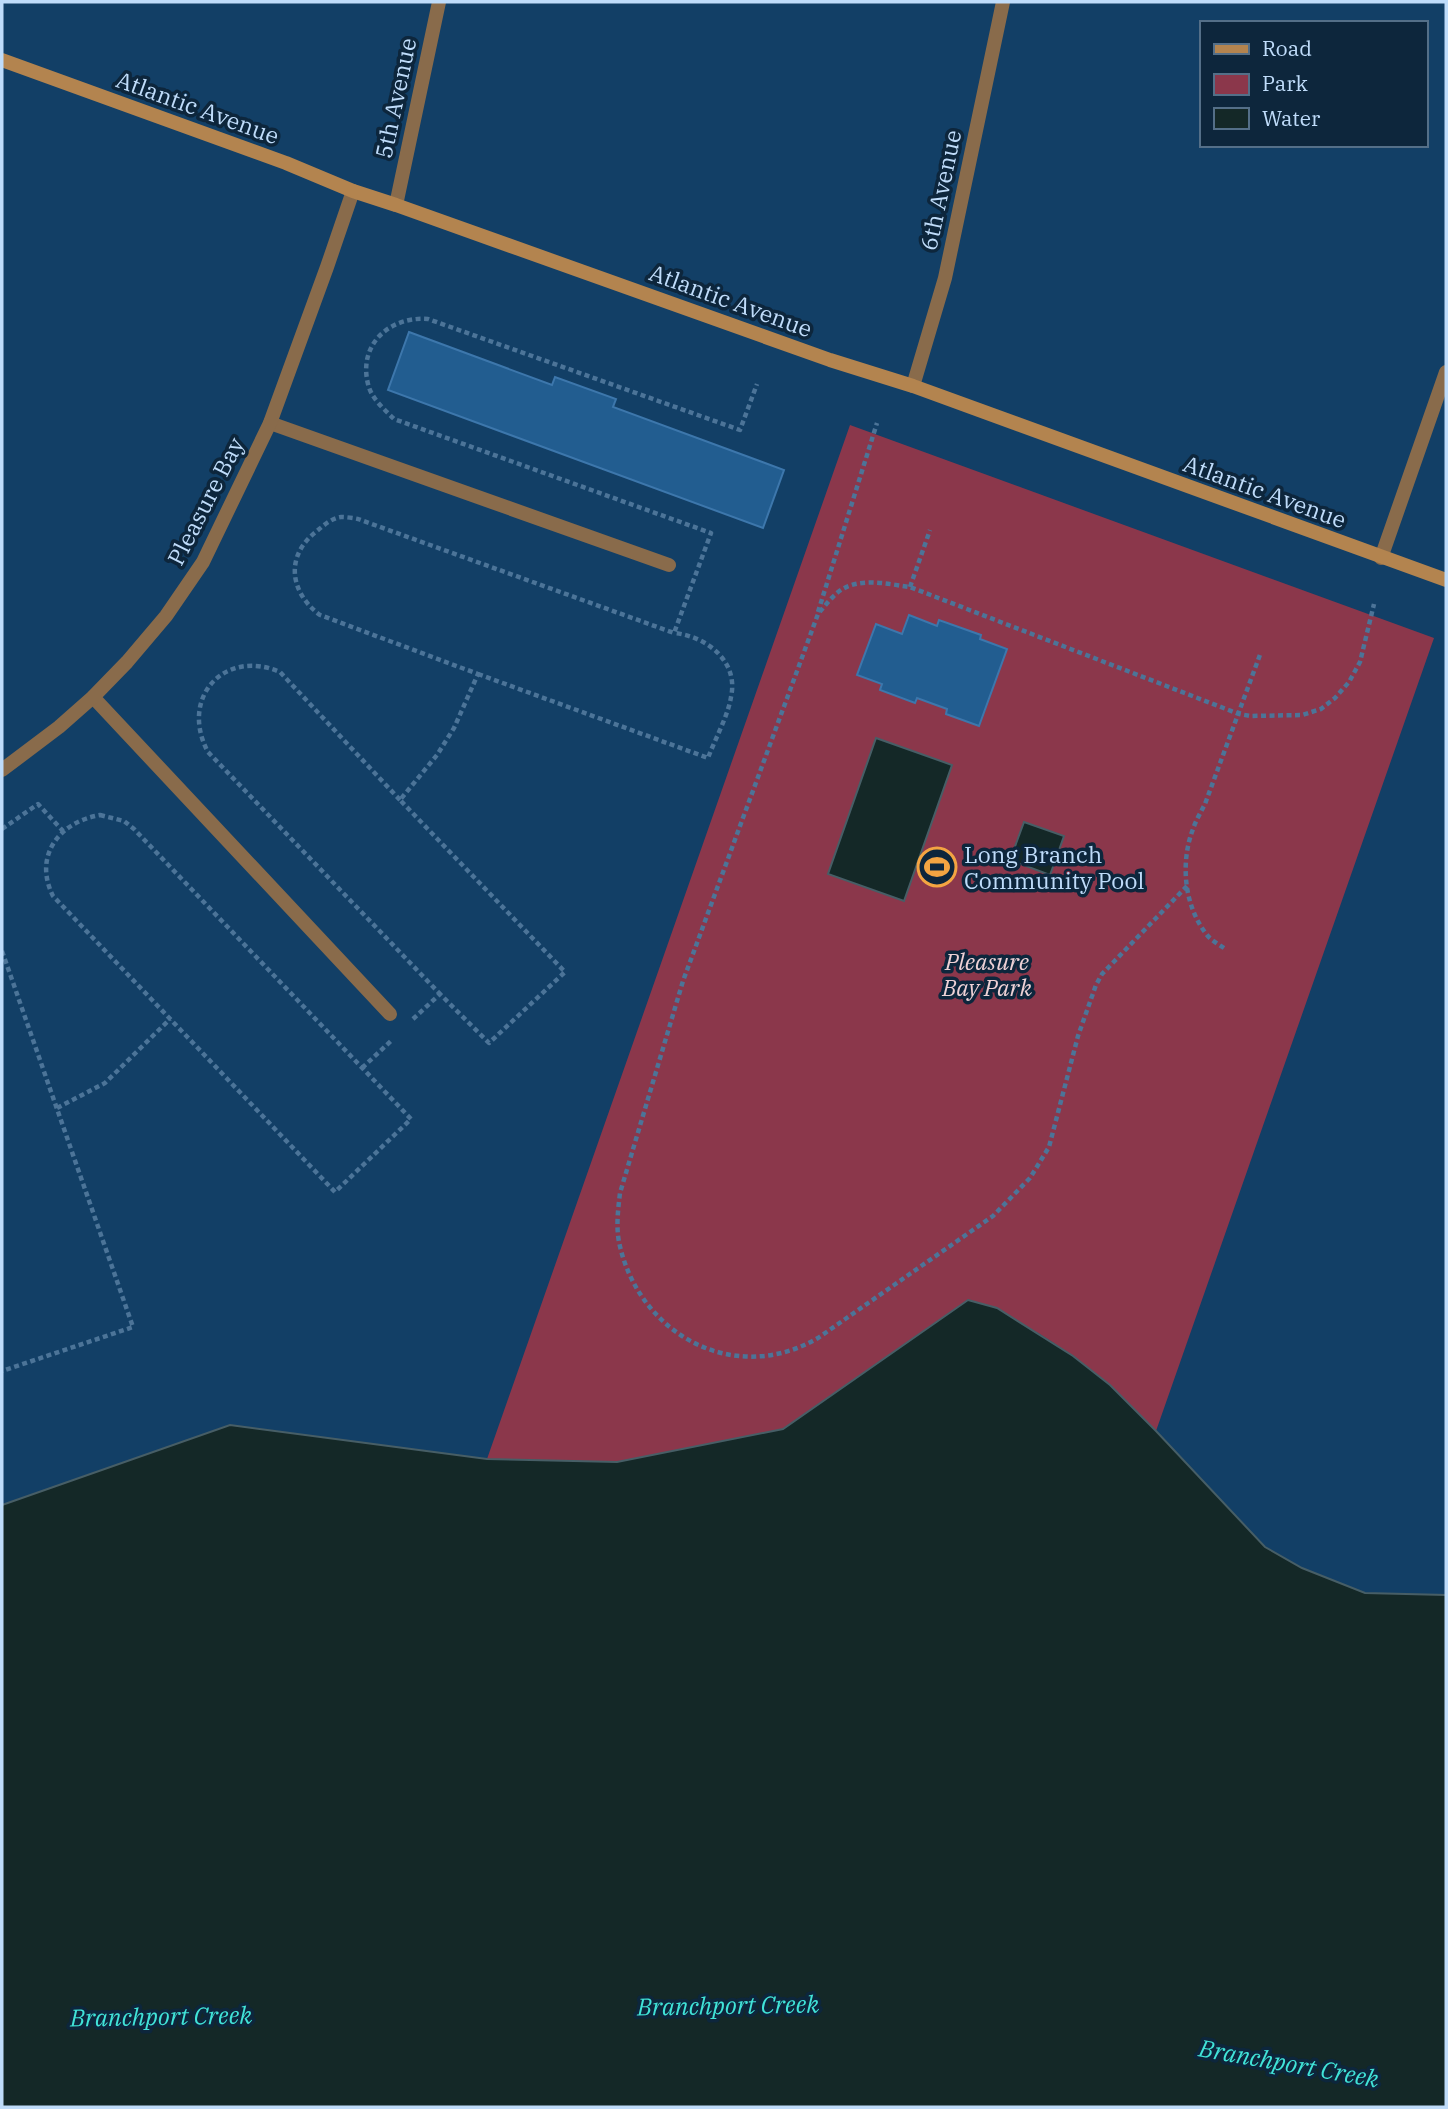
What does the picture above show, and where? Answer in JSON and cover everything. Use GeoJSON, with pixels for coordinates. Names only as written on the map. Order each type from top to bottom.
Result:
{"type":"FeatureCollection","features":[{"type":"Feature","properties":{"kind":"street","name":"5th Avenue"},"geometry":{"type":"LineString","coordinates":[[396,205],[439,2]]}},
{"type":"Feature","properties":{"kind":"street","name":"6th Avenue"},"geometry":{"type":"LineString","coordinates":[[913,386],[945,278],[1003,2]]}},
{"type":"Feature","properties":{"kind":"street","name":"Atlantic Avenue"},"geometry":{"type":"LineString","coordinates":[[2,60],[286,163],[353,191],[830,360],[913,386],[1446,580]]}},
{"type":"Feature","properties":{"kind":"street","name":"Pleasure Bay"},"geometry":{"type":"LineString","coordinates":[[2,770],[59,727],[127,662],[166,616],[204,562],[270,423],[353,191]]}},
{"type":"Feature","properties":{"kind":"street"},"geometry":{"type":"LineString","coordinates":[[1381,558],[1446,372]]}},
{"type":"Feature","properties":{"kind":"street"},"geometry":{"type":"LineString","coordinates":[[270,423],[669,565]]}},
{"type":"Feature","properties":{"kind":"street"},"geometry":{"type":"LineString","coordinates":[[93,697],[390,1014]]}},
{"type":"Feature","properties":{"kind":"path"},"geometry":{"type":"LineString","coordinates":[[674,633],[711,533],[394,419],[374,398],[368,384],[368,358],[373,345],[392,325],[404,320],[428,319],[740,430],[757,384]]}},
{"type":"Feature","properties":{"kind":"path"},"geometry":{"type":"LineString","coordinates":[[877,423],[818,614],[683,981],[620,1193],[617,1215],[625,1264],[638,1292],[656,1316],[695,1345],[732,1356],[769,1356],[804,1347],[1006,1205],[1030,1178],[1049,1147],[1078,1036],[1102,974],[1187,887]]}},
{"type":"Feature","properties":{"kind":"path"},"geometry":{"type":"LineString","coordinates":[[341,517],[358,519],[674,633],[689,634],[714,648],[729,671],[732,697],[708,758],[320,615],[308,606],[296,585],[296,557],[302,545],[330,522],[341,517]]}},
{"type":"Feature","properties":{"kind":"path"},"geometry":{"type":"LineString","coordinates":[[910,587],[930,530]]}},
{"type":"Feature","properties":{"kind":"path"},"geometry":{"type":"LineString","coordinates":[[818,614],[839,591],[856,583],[910,587],[1239,714],[1251,716],[1302,715],[1321,709],[1335,698],[1349,682],[1360,662],[1374,604]]}},
{"type":"Feature","properties":{"kind":"path"},"geometry":{"type":"LineString","coordinates":[[1224,948],[1208,936],[1188,897],[1186,865],[1193,827],[1205,804],[1261,652]]}},
{"type":"Feature","properties":{"kind":"path"},"geometry":{"type":"LineString","coordinates":[[238,666],[267,666],[280,672],[400,800],[565,972],[489,1043],[208,752],[198,723],[198,708],[204,694],[218,677],[238,666]]}},
{"type":"Feature","properties":{"kind":"path"},"geometry":{"type":"LineString","coordinates":[[400,800],[437,755],[454,728],[478,674]]}},
{"type":"Feature","properties":{"kind":"path"},"geometry":{"type":"LineString","coordinates":[[2,829],[38,804],[63,831]]}},
{"type":"Feature","properties":{"kind":"path"},"geometry":{"type":"LineString","coordinates":[[100,815],[124,821],[134,829],[411,1119],[335,1192],[170,1019],[53,896],[48,886],[45,861],[51,849],[63,831],[85,818],[100,815]]}},
{"type":"Feature","properties":{"kind":"path"},"geometry":{"type":"LineString","coordinates":[[2,951],[134,1327],[2,1371]]}},
{"type":"Feature","properties":{"kind":"path"},"geometry":{"type":"LineString","coordinates":[[411,1022],[439,994]]}},
{"type":"Feature","properties":{"kind":"path"},"geometry":{"type":"LineString","coordinates":[[57,1108],[105,1083],[170,1019]]}},
{"type":"Feature","properties":{"kind":"path"},"geometry":{"type":"LineString","coordinates":[[362,1068],[401,1031]]}},
{"type":"Feature","properties":{"kind":"green space","name":"Pleasure Bay Park"},"geometry":{"type":"Polygon","coordinates":[[[850,425],[1434,638],[1156,1431],[1100,1378],[1070,1354],[1030,1329],[969,1300],[783,1429],[617,1462],[487,1459],[850,425]]]}},
{"type":"Feature","properties":{"kind":"water"},"geometry":{"type":"Polygon","coordinates":[[[876,738],[952,765],[904,901],[828,874],[876,738]]]}},
{"type":"Feature","properties":{"kind":"water"},"geometry":{"type":"Polygon","coordinates":[[[1024,822],[1064,836],[1050,875],[1010,860],[1024,822]]]}},
{"type":"Feature","properties":{"kind":"water","name":"Branchport Creek"},"geometry":{"type":"Polygon","coordinates":[[[968,1300],[997,1308],[1073,1356],[1110,1385],[1265,1547],[1302,1568],[1365,1593],[1446,1595],[1446,2107],[2,2107],[2,1505],[230,1425],[487,1459],[617,1462],[783,1429],[968,1300]]]}},
{"type":"Feature","properties":{"kind":"building"},"geometry":{"type":"Polygon","coordinates":[[[409,332],[552,385],[555,377],[616,399],[613,407],[784,470],[763,528],[388,390],[409,332]]]}},
{"type":"Feature","properties":{"kind":"building"},"geometry":{"type":"Polygon","coordinates":[[[909,615],[937,626],[939,620],[981,635],[980,639],[1007,649],[979,726],[946,714],[947,709],[917,698],[915,703],[880,690],[882,684],[857,675],[876,624],[902,634],[909,615]]]}},
{"type":"Feature","properties":{"kind":"place","name":"Long Branch Community Pool"},"geometry":{"type":"Point","coordinates":[937,867]}}]}
